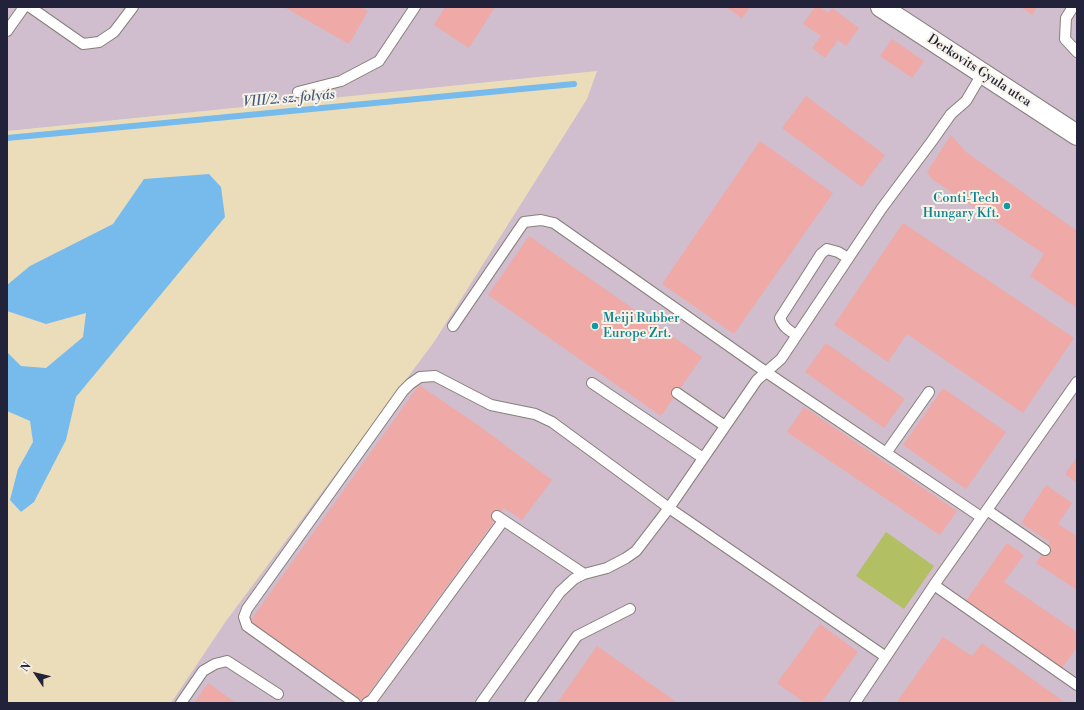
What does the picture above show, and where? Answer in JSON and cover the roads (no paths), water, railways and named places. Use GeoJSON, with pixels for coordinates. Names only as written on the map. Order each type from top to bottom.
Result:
{"type":"FeatureCollection","features":[{"type":"Feature","properties":{"kind":"street","name":"Derkovits Gyula utca"},"geometry":{"type":"LineString","coordinates":[[881,7],[982,74],[1076,131]]}},
{"type":"Feature","properties":{"kind":"lane"},"geometry":{"type":"LineString","coordinates":[[7,30],[24,7]]}},
{"type":"Feature","properties":{"kind":"lane"},"geometry":{"type":"LineString","coordinates":[[30,7],[83,44],[99,42],[114,32],[133,7]]}},
{"type":"Feature","properties":{"kind":"lane"},"geometry":{"type":"LineString","coordinates":[[298,92],[341,81],[379,61],[415,7]]}},
{"type":"Feature","properties":{"kind":"lane"},"geometry":{"type":"LineString","coordinates":[[1073,7],[1066,18],[1064,39],[1077,52]]}},
{"type":"Feature","properties":{"kind":"lane"},"geometry":{"type":"LineString","coordinates":[[481,703],[560,592],[574,579],[584,574],[607,568],[636,551],[668,508],[757,380],[781,359],[882,208],[951,114],[966,101],[982,74]]}},
{"type":"Feature","properties":{"kind":"lane"},"geometry":{"type":"LineString","coordinates":[[453,326],[524,222],[541,220],[554,223],[766,372],[886,453],[1045,550]]}},
{"type":"Feature","properties":{"kind":"lane"},"geometry":{"type":"LineString","coordinates":[[797,335],[788,330],[782,324],[780,318],[821,254],[827,248],[848,258]]}},
{"type":"Feature","properties":{"kind":"lane"},"geometry":{"type":"LineString","coordinates":[[355,703],[247,626],[244,617],[247,609],[403,392],[410,384],[420,378],[435,376],[491,405],[535,414],[552,422],[668,508],[886,657]]}},
{"type":"Feature","properties":{"kind":"lane"},"geometry":{"type":"LineString","coordinates":[[855,703],[934,585],[1077,382]]}},
{"type":"Feature","properties":{"kind":"lane"},"geometry":{"type":"LineString","coordinates":[[592,383],[702,458]]}},
{"type":"Feature","properties":{"kind":"lane"},"geometry":{"type":"LineString","coordinates":[[886,453],[929,392]]}},
{"type":"Feature","properties":{"kind":"lane"},"geometry":{"type":"LineString","coordinates":[[677,393],[725,426]]}},
{"type":"Feature","properties":{"kind":"lane"},"geometry":{"type":"LineString","coordinates":[[367,703],[372,700],[500,518],[584,574]]}},
{"type":"Feature","properties":{"kind":"lane"},"geometry":{"type":"LineString","coordinates":[[934,585],[1077,685]]}},
{"type":"Feature","properties":{"kind":"lane"},"geometry":{"type":"LineString","coordinates":[[530,703],[577,636],[630,609]]}},
{"type":"Feature","properties":{"kind":"lane"},"geometry":{"type":"LineString","coordinates":[[181,703],[203,671],[214,664],[227,661],[278,694]]}},
{"type":"Feature","properties":{"kind":"water"},"geometry":{"type":"Polygon","coordinates":[[[209,174],[221,187],[225,217],[76,397],[66,440],[34,502],[21,512],[10,500],[18,469],[33,442],[30,421],[7,411],[7,352],[21,366],[46,368],[83,337],[86,313],[46,324],[7,311],[7,285],[30,266],[113,224],[144,179],[209,174]]]}},
{"type":"Feature","properties":{"kind":"waterway","name":"VIII/2. sz. folyás"},"geometry":{"type":"LineString","coordinates":[[7,138],[574,84]]}},
{"type":"Feature","properties":{"kind":"place","name":"Conti-Tech Hungary Kft."},"geometry":{"type":"Point","coordinates":[1007,206]}},
{"type":"Feature","properties":{"kind":"place","name":"Meiji Rubber Europe Zrt."},"geometry":{"type":"Point","coordinates":[595,326]}}]}
